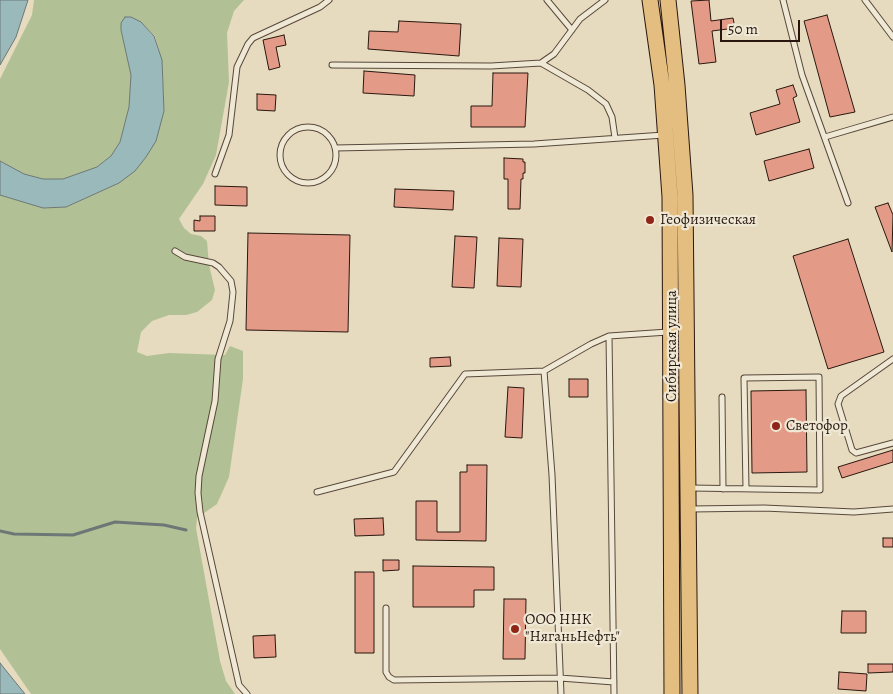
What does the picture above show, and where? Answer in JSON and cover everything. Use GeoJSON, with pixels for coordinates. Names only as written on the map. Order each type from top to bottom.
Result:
{"type":"FeatureCollection","features":[{"type":"Feature","properties":{"kind":"main road","name":"Сибирская улица"},"geometry":{"type":"LineString","coordinates":[[650,0],[656,35],[667,134],[672,332],[672,694]]}},
{"type":"Feature","properties":{"kind":"main road","name":"Сибирская улица"},"geometry":{"type":"LineString","coordinates":[[668,0],[677,85],[685,195],[690,694]]}},
{"type":"Feature","properties":{"kind":"lane"},"geometry":{"type":"LineString","coordinates":[[216,174],[229,135],[237,67],[248,44],[253,38],[320,7],[328,0]]}},
{"type":"Feature","properties":{"kind":"lane"},"geometry":{"type":"LineString","coordinates":[[547,0],[572,30]]}},
{"type":"Feature","properties":{"kind":"lane"},"geometry":{"type":"LineString","coordinates":[[332,64],[492,66],[541,63],[554,54],[580,19],[605,0]]}},
{"type":"Feature","properties":{"kind":"lane"},"geometry":{"type":"LineString","coordinates":[[783,0],[802,75],[848,203]]}},
{"type":"Feature","properties":{"kind":"lane"},"geometry":{"type":"LineString","coordinates":[[865,0],[893,37]]}},
{"type":"Feature","properties":{"kind":"lane"},"geometry":{"type":"LineString","coordinates":[[541,63],[588,90],[606,104],[612,117],[615,138]]}},
{"type":"Feature","properties":{"kind":"lane"},"geometry":{"type":"LineString","coordinates":[[825,137],[893,117]]}},
{"type":"Feature","properties":{"kind":"lane"},"geometry":{"type":"LineString","coordinates":[[302,127],[322,130],[329,136],[335,148],[334,164],[330,172],[313,182],[294,179],[281,164],[281,145],[293,130],[302,127]]}},
{"type":"Feature","properties":{"kind":"lane"},"geometry":{"type":"LineString","coordinates":[[335,148],[534,144],[667,134]]}},
{"type":"Feature","properties":{"kind":"lane"},"geometry":{"type":"LineString","coordinates":[[175,251],[185,257],[213,263],[219,267],[231,281],[234,292],[230,321],[218,359],[215,401],[199,476],[198,493],[200,512],[239,685],[247,694]]}},
{"type":"Feature","properties":{"kind":"lane"},"geometry":{"type":"LineString","coordinates":[[317,492],[394,472],[465,374],[544,371],[609,336],[672,332]]}},
{"type":"Feature","properties":{"kind":"lane"},"geometry":{"type":"LineString","coordinates":[[609,336],[614,694]]}},
{"type":"Feature","properties":{"kind":"lane"},"geometry":{"type":"LineString","coordinates":[[893,359],[841,396],[838,404],[852,450],[856,453],[893,443]]}},
{"type":"Feature","properties":{"kind":"lane"},"geometry":{"type":"LineString","coordinates":[[544,371],[552,475],[561,694]]}},
{"type":"Feature","properties":{"kind":"lane"},"geometry":{"type":"LineString","coordinates":[[688,488],[723,489],[820,490],[819,377],[744,378],[746,489]]}},
{"type":"Feature","properties":{"kind":"lane"},"geometry":{"type":"LineString","coordinates":[[722,397],[723,489]]}},
{"type":"Feature","properties":{"kind":"lane"},"geometry":{"type":"LineString","coordinates":[[688,509],[764,508],[854,512],[893,509]]}},
{"type":"Feature","properties":{"kind":"lane"},"geometry":{"type":"LineString","coordinates":[[386,608],[386,672],[394,680],[560,678],[614,682]]}},
{"type":"Feature","properties":{"kind":"green space"},"geometry":{"type":"Polygon","coordinates":[[[34,0],[244,0],[234,11],[227,33],[229,82],[216,155],[203,184],[179,219],[184,228],[191,234],[201,236],[207,241],[209,265],[215,290],[212,300],[197,312],[186,315],[169,315],[152,321],[141,332],[137,352],[147,356],[169,353],[225,355],[230,346],[243,351],[243,379],[229,477],[217,504],[197,518],[196,528],[220,661],[226,681],[235,694],[31,694],[0,649],[0,195],[43,208],[66,207],[119,183],[164,111],[162,60],[155,36],[141,22],[121,30],[131,75],[129,107],[120,142],[111,156],[97,167],[63,179],[43,179],[24,174],[0,161],[0,79],[32,15],[34,0]]]}},
{"type":"Feature","properties":{"kind":"water"},"geometry":{"type":"Polygon","coordinates":[[[0,0],[28,0],[16,37],[0,65],[0,0]]]}},
{"type":"Feature","properties":{"kind":"water"},"geometry":{"type":"Polygon","coordinates":[[[125,17],[131,17],[141,22],[154,36],[162,60],[164,111],[156,141],[146,157],[135,171],[119,183],[66,207],[43,208],[0,195],[0,161],[24,174],[43,179],[63,179],[97,167],[111,156],[120,142],[129,107],[131,75],[121,30],[121,23],[125,17]]]}},
{"type":"Feature","properties":{"kind":"water"},"geometry":{"type":"Polygon","coordinates":[[[0,663],[8,673],[25,694],[0,694],[0,663]]]}},
{"type":"Feature","properties":{"kind":"building"},"geometry":{"type":"Polygon","coordinates":[[[709,0],[711,21],[733,18],[735,28],[712,31],[716,62],[699,64],[691,1],[709,0]]]}},
{"type":"Feature","properties":{"kind":"building"},"geometry":{"type":"Polygon","coordinates":[[[827,15],[855,112],[830,117],[804,21],[827,15]]]}},
{"type":"Feature","properties":{"kind":"building"},"geometry":{"type":"Polygon","coordinates":[[[399,21],[461,24],[459,56],[368,49],[369,31],[398,32],[399,21]]]}},
{"type":"Feature","properties":{"kind":"building"},"geometry":{"type":"Polygon","coordinates":[[[284,35],[286,45],[276,47],[280,67],[269,70],[263,40],[284,35]]]}},
{"type":"Feature","properties":{"kind":"building"},"geometry":{"type":"Polygon","coordinates":[[[364,71],[415,75],[414,96],[363,93],[364,71]]]}},
{"type":"Feature","properties":{"kind":"building"},"geometry":{"type":"Polygon","coordinates":[[[493,73],[528,73],[525,127],[471,127],[471,106],[492,106],[493,73]]]}},
{"type":"Feature","properties":{"kind":"building"},"geometry":{"type":"Polygon","coordinates":[[[793,85],[797,96],[793,98],[800,122],[756,135],[750,113],[780,104],[776,90],[793,85]]]}},
{"type":"Feature","properties":{"kind":"building"},"geometry":{"type":"Polygon","coordinates":[[[257,94],[276,95],[275,111],[257,110],[257,94]]]}},
{"type":"Feature","properties":{"kind":"building"},"geometry":{"type":"Polygon","coordinates":[[[809,149],[814,168],[769,181],[764,161],[809,149]]]}},
{"type":"Feature","properties":{"kind":"building"},"geometry":{"type":"Polygon","coordinates":[[[504,158],[523,159],[523,162],[525,162],[525,173],[523,173],[523,179],[521,179],[520,209],[508,209],[508,179],[504,179],[504,158]]]}},
{"type":"Feature","properties":{"kind":"building"},"geometry":{"type":"Polygon","coordinates":[[[215,186],[247,187],[247,206],[215,205],[215,186]]]}},
{"type":"Feature","properties":{"kind":"building"},"geometry":{"type":"Polygon","coordinates":[[[395,189],[454,191],[453,210],[394,207],[395,189]]]}},
{"type":"Feature","properties":{"kind":"building"},"geometry":{"type":"Polygon","coordinates":[[[888,203],[893,215],[892,252],[875,207],[888,203]]]}},
{"type":"Feature","properties":{"kind":"building"},"geometry":{"type":"Polygon","coordinates":[[[200,216],[215,216],[215,231],[194,231],[194,220],[200,221],[200,216]]]}},
{"type":"Feature","properties":{"kind":"building"},"geometry":{"type":"Polygon","coordinates":[[[248,233],[350,235],[348,332],[246,330],[248,233]]]}},
{"type":"Feature","properties":{"kind":"building"},"geometry":{"type":"Polygon","coordinates":[[[455,236],[477,237],[474,288],[452,287],[455,236]]]}},
{"type":"Feature","properties":{"kind":"building"},"geometry":{"type":"Polygon","coordinates":[[[499,238],[523,239],[521,287],[497,286],[499,238]]]}},
{"type":"Feature","properties":{"kind":"building"},"geometry":{"type":"Polygon","coordinates":[[[848,239],[884,352],[828,369],[793,256],[848,239]]]}},
{"type":"Feature","properties":{"kind":"building"},"geometry":{"type":"Polygon","coordinates":[[[450,357],[451,366],[430,367],[430,358],[450,357]]]}},
{"type":"Feature","properties":{"kind":"building"},"geometry":{"type":"Polygon","coordinates":[[[569,379],[588,379],[588,397],[569,397],[569,379]]]}},
{"type":"Feature","properties":{"kind":"building"},"geometry":{"type":"Polygon","coordinates":[[[508,387],[524,388],[522,438],[505,437],[508,387]]]}},
{"type":"Feature","properties":{"kind":"building"},"geometry":{"type":"Polygon","coordinates":[[[806,390],[807,472],[752,473],[751,391],[806,390]]]}},
{"type":"Feature","properties":{"kind":"building"},"geometry":{"type":"Polygon","coordinates":[[[893,450],[893,462],[842,478],[838,467],[893,450]]]}},
{"type":"Feature","properties":{"kind":"building"},"geometry":{"type":"Polygon","coordinates":[[[467,465],[487,465],[486,541],[416,540],[416,501],[437,501],[437,532],[460,532],[460,472],[467,472],[467,465]]]}},
{"type":"Feature","properties":{"kind":"building"},"geometry":{"type":"Polygon","coordinates":[[[383,518],[384,535],[355,536],[354,519],[383,518]]]}},
{"type":"Feature","properties":{"kind":"building"},"geometry":{"type":"Polygon","coordinates":[[[883,538],[893,538],[893,547],[883,547],[883,538]]]}},
{"type":"Feature","properties":{"kind":"building"},"geometry":{"type":"Polygon","coordinates":[[[383,560],[399,560],[399,570],[383,571],[383,560]]]}},
{"type":"Feature","properties":{"kind":"building"},"geometry":{"type":"Polygon","coordinates":[[[413,566],[494,567],[494,590],[474,590],[474,607],[413,607],[413,566]]]}},
{"type":"Feature","properties":{"kind":"building"},"geometry":{"type":"Polygon","coordinates":[[[355,572],[374,572],[374,653],[355,653],[355,572]]]}},
{"type":"Feature","properties":{"kind":"building","name":"ООО ННК \"НяганьНефть\""},"geometry":{"type":"Polygon","coordinates":[[[504,599],[526,599],[525,659],[503,659],[504,599]]]}},
{"type":"Feature","properties":{"kind":"building"},"geometry":{"type":"Polygon","coordinates":[[[842,611],[866,611],[866,633],[841,633],[842,611]]]}},
{"type":"Feature","properties":{"kind":"building"},"geometry":{"type":"Polygon","coordinates":[[[275,635],[276,657],[254,658],[253,636],[275,635]]]}},
{"type":"Feature","properties":{"kind":"building"},"geometry":{"type":"Polygon","coordinates":[[[868,664],[893,664],[893,672],[868,673],[868,664]]]}},
{"type":"Feature","properties":{"kind":"building"},"geometry":{"type":"Polygon","coordinates":[[[839,672],[867,674],[866,691],[838,689],[839,672]]]}},
{"type":"Feature","properties":{"kind":"waterway"},"geometry":{"type":"LineString","coordinates":[[0,531],[14,534],[73,535],[115,522],[164,525],[186,530]]}},
{"type":"Feature","properties":{"kind":"place","name":"Геофизическая"},"geometry":{"type":"Point","coordinates":[650,220]}},
{"type":"Feature","properties":{"kind":"place","name":"Светофор"},"geometry":{"type":"Point","coordinates":[776,426]}},
{"type":"Feature","properties":{"kind":"place","name":"ООО ННК \"НяганьНефть\""},"geometry":{"type":"Point","coordinates":[515,629]}}]}
